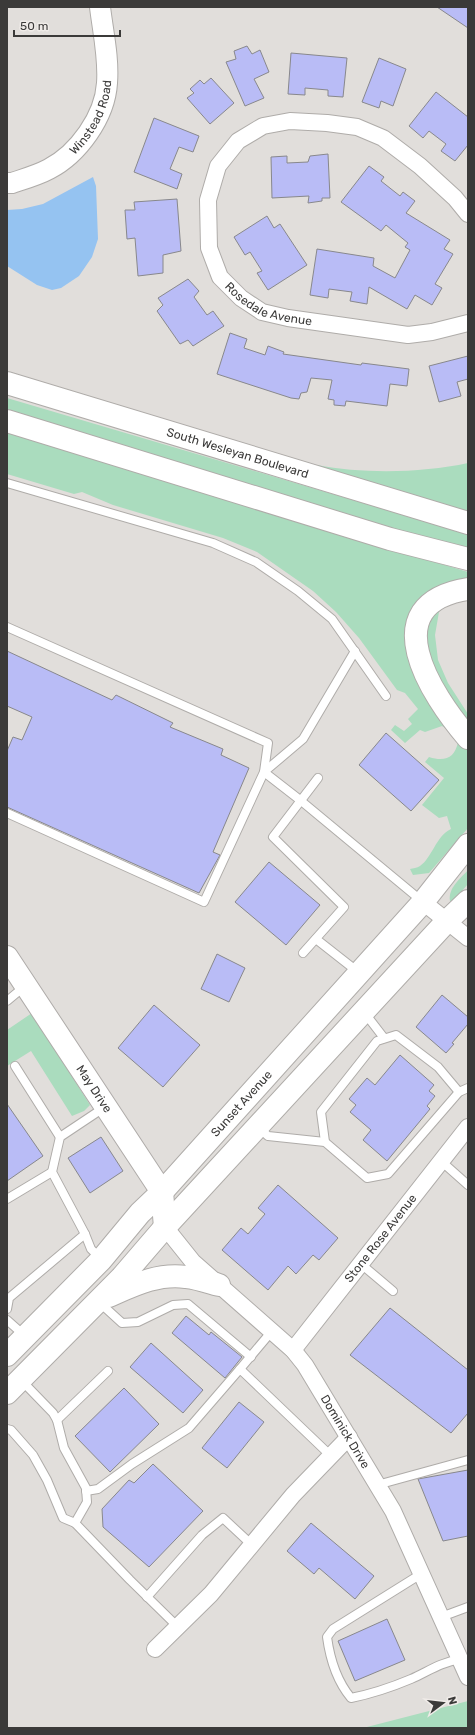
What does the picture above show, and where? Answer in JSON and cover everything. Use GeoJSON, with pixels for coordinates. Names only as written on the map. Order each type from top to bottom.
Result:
{"type":"FeatureCollection","features":[{"type":"Feature","properties":{"kind":"main road","name":"South Wesleyan Boulevard"},"geometry":{"type":"LineString","coordinates":[[7,383],[468,523]]}},
{"type":"Feature","properties":{"kind":"main road"},"geometry":{"type":"LineString","coordinates":[[7,421],[390,539],[468,559]]}},
{"type":"Feature","properties":{"kind":"main road"},"geometry":{"type":"LineString","coordinates":[[468,589],[448,594],[429,604],[421,614],[415,637],[418,657],[425,676],[455,723],[468,738]]}},
{"type":"Feature","properties":{"kind":"main road","name":"Sunset Avenue"},"geometry":{"type":"LineString","coordinates":[[7,1355],[101,1260],[140,1213],[162,1192],[423,902],[468,845]]}},
{"type":"Feature","properties":{"kind":"main road"},"geometry":{"type":"LineString","coordinates":[[14,1386],[122,1277],[165,1227],[447,921],[468,901]]}},
{"type":"Feature","properties":{"kind":"main road","name":"May Drive"},"geometry":{"type":"LineString","coordinates":[[7,957],[162,1192],[165,1227]]}},
{"type":"Feature","properties":{"kind":"main road"},"geometry":{"type":"LineString","coordinates":[[98,1301],[140,1283],[168,1276],[187,1277],[219,1285]]}},
{"type":"Feature","properties":{"kind":"street","name":"Winstead Road"},"geometry":{"type":"LineString","coordinates":[[7,183],[12,183],[49,170],[66,158],[82,143],[93,126],[102,106],[107,84],[106,56],[100,7]]}},
{"type":"Feature","properties":{"kind":"street","name":"Rosedale Avenue"},"geometry":{"type":"LineString","coordinates":[[468,214],[455,198],[420,166],[383,138],[357,127],[320,122],[290,121],[262,126],[238,141],[218,166],[208,200],[209,248],[220,277],[241,298],[262,312],[288,318],[408,335],[432,332],[468,323]]}},
{"type":"Feature","properties":{"kind":"street"},"geometry":{"type":"LineString","coordinates":[[423,902],[468,938]]}},
{"type":"Feature","properties":{"kind":"street","name":"Stone Rose Avenue"},"geometry":{"type":"LineString","coordinates":[[293,1350],[468,1127]]}},
{"type":"Feature","properties":{"kind":"street","name":"Dominick Drive"},"geometry":{"type":"LineString","coordinates":[[165,1227],[192,1262],[293,1350],[305,1365],[393,1511],[468,1677]]}},
{"type":"Feature","properties":{"kind":"street"},"geometry":{"type":"LineString","coordinates":[[155,1649],[211,1594],[293,1495],[349,1437]]}},
{"type":"Feature","properties":{"kind":"lane"},"geometry":{"type":"LineString","coordinates":[[7,483],[213,543],[256,562],[298,591],[332,619],[386,696]]}},
{"type":"Feature","properties":{"kind":"lane"},"geometry":{"type":"LineString","coordinates":[[7,628],[268,743],[264,772],[204,902],[7,813]]}},
{"type":"Feature","properties":{"kind":"lane"},"geometry":{"type":"LineString","coordinates":[[264,772],[303,739],[355,651]]}},
{"type":"Feature","properties":{"kind":"lane"},"geometry":{"type":"LineString","coordinates":[[264,772],[423,902]]}},
{"type":"Feature","properties":{"kind":"lane"},"geometry":{"type":"LineString","coordinates":[[303,954],[344,907],[273,836],[318,778]]}},
{"type":"Feature","properties":{"kind":"lane"},"geometry":{"type":"LineString","coordinates":[[316,939],[358,973]]}},
{"type":"Feature","properties":{"kind":"lane"},"geometry":{"type":"LineString","coordinates":[[7,1001],[26,986]]}},
{"type":"Feature","properties":{"kind":"lane"},"geometry":{"type":"LineString","coordinates":[[364,1011],[384,1038]]}},
{"type":"Feature","properties":{"kind":"lane"},"geometry":{"type":"LineString","coordinates":[[324,1142],[322,1112],[377,1041],[384,1038],[396,1035],[438,1067],[459,1092]]}},
{"type":"Feature","properties":{"kind":"lane"},"geometry":{"type":"LineString","coordinates":[[15,1066],[60,1137]]}},
{"type":"Feature","properties":{"kind":"lane"},"geometry":{"type":"LineString","coordinates":[[258,1127],[268,1136],[324,1142],[367,1178],[388,1174],[459,1092],[468,1088]]}},
{"type":"Feature","properties":{"kind":"lane"},"geometry":{"type":"LineString","coordinates":[[101,1260],[91,1249],[85,1234],[52,1172],[60,1137],[106,1107]]}},
{"type":"Feature","properties":{"kind":"lane"},"geometry":{"type":"LineString","coordinates":[[441,1161],[468,1185]]}},
{"type":"Feature","properties":{"kind":"lane"},"geometry":{"type":"LineString","coordinates":[[7,1199],[52,1172]]}},
{"type":"Feature","properties":{"kind":"lane"},"geometry":{"type":"LineString","coordinates":[[7,1309],[8,1297],[85,1234]]}},
{"type":"Feature","properties":{"kind":"lane"},"geometry":{"type":"LineString","coordinates":[[360,1264],[393,1291]]}},
{"type":"Feature","properties":{"kind":"lane"},"geometry":{"type":"LineString","coordinates":[[98,1301],[122,1323],[138,1322],[174,1305],[188,1304],[251,1357]]}},
{"type":"Feature","properties":{"kind":"lane"},"geometry":{"type":"LineString","coordinates":[[7,1320],[25,1337]]}},
{"type":"Feature","properties":{"kind":"lane"},"geometry":{"type":"LineString","coordinates":[[86,1491],[98,1489],[132,1464],[189,1428],[272,1331]]}},
{"type":"Feature","properties":{"kind":"lane"},"geometry":{"type":"LineString","coordinates":[[240,1369],[331,1456]]}},
{"type":"Feature","properties":{"kind":"lane"},"geometry":{"type":"LineString","coordinates":[[57,1420],[108,1371]]}},
{"type":"Feature","properties":{"kind":"lane"},"geometry":{"type":"LineString","coordinates":[[14,1386],[53,1413],[57,1420],[64,1448],[86,1488],[87,1502],[75,1523]]}},
{"type":"Feature","properties":{"kind":"lane"},"geometry":{"type":"LineString","coordinates":[[7,1429],[11,1430],[33,1455],[47,1480],[63,1518],[75,1523],[178,1627]]}},
{"type":"Feature","properties":{"kind":"lane"},"geometry":{"type":"LineString","coordinates":[[377,1485],[468,1460]]}},
{"type":"Feature","properties":{"kind":"lane"},"geometry":{"type":"LineString","coordinates":[[147,1597],[202,1535],[223,1518],[252,1545]]}},
{"type":"Feature","properties":{"kind":"lane"},"geometry":{"type":"LineString","coordinates":[[421,1574],[333,1629],[327,1637],[329,1654],[341,1686],[351,1698],[411,1679],[445,1662],[460,1659]]}},
{"type":"Feature","properties":{"kind":"lane"},"geometry":{"type":"LineString","coordinates":[[441,1617],[468,1608]]}},
{"type":"Feature","properties":{"kind":"green space"},"geometry":{"type":"Polygon","coordinates":[[[7,398],[468,534],[468,552],[7,412],[7,398]]]}},
{"type":"Feature","properties":{"kind":"green space"},"geometry":{"type":"Polygon","coordinates":[[[7,433],[468,572],[468,581],[439,612],[435,635],[438,660],[448,683],[468,714],[468,828],[429,873],[413,875],[410,869],[419,867],[428,858],[446,832],[451,829],[447,816],[439,818],[422,805],[444,778],[425,762],[429,757],[444,759],[452,755],[458,742],[450,731],[442,726],[425,732],[420,730],[405,743],[391,730],[395,725],[404,731],[412,724],[408,719],[418,709],[405,693],[397,690],[359,638],[336,612],[313,591],[257,552],[223,538],[113,505],[82,492],[74,494],[7,474],[7,433]]]}},
{"type":"Feature","properties":{"kind":"green space"},"geometry":{"type":"Polygon","coordinates":[[[468,463],[468,514],[315,469],[317,465],[354,470],[392,471],[431,469],[468,463]]]}},
{"type":"Feature","properties":{"kind":"green space"},"geometry":{"type":"Polygon","coordinates":[[[468,870],[468,884],[454,900],[450,901],[453,888],[458,880],[468,870]]]}},
{"type":"Feature","properties":{"kind":"green space"},"geometry":{"type":"Polygon","coordinates":[[[32,1013],[90,1105],[84,1111],[72,1116],[31,1051],[7,1066],[7,1030],[32,1013]]]}},
{"type":"Feature","properties":{"kind":"green space"},"geometry":{"type":"Polygon","coordinates":[[[468,1701],[468,1728],[363,1728],[468,1701]]]}},
{"type":"Feature","properties":{"kind":"water"},"geometry":{"type":"Polygon","coordinates":[[[93,177],[96,186],[98,239],[92,257],[79,276],[61,288],[52,290],[37,285],[7,266],[7,210],[22,209],[43,204],[93,177]]]}},
{"type":"Feature","properties":{"kind":"building"},"geometry":{"type":"Polygon","coordinates":[[[437,7],[468,7],[468,28],[437,7]]]}},
{"type":"Feature","properties":{"kind":"building"},"geometry":{"type":"Polygon","coordinates":[[[247,46],[252,54],[260,50],[269,72],[254,79],[264,98],[245,106],[226,62],[236,59],[234,51],[247,46]]]}},
{"type":"Feature","properties":{"kind":"building"},"geometry":{"type":"Polygon","coordinates":[[[291,53],[347,58],[343,97],[328,96],[328,90],[305,88],[305,95],[288,94],[291,53]]]}},
{"type":"Feature","properties":{"kind":"building"},"geometry":{"type":"Polygon","coordinates":[[[379,58],[406,69],[393,106],[381,101],[379,108],[362,102],[379,58]]]}},
{"type":"Feature","properties":{"kind":"building"},"geometry":{"type":"Polygon","coordinates":[[[211,78],[234,103],[210,124],[187,98],[194,93],[190,89],[200,80],[204,84],[211,78]]]}},
{"type":"Feature","properties":{"kind":"building"},"geometry":{"type":"Polygon","coordinates":[[[436,92],[468,117],[468,145],[455,161],[441,151],[446,144],[429,131],[423,138],[409,126],[436,92]]]}},
{"type":"Feature","properties":{"kind":"building"},"geometry":{"type":"Polygon","coordinates":[[[154,118],[199,136],[193,152],[179,147],[170,169],[182,174],[177,189],[134,172],[154,118]]]}},
{"type":"Feature","properties":{"kind":"building"},"geometry":{"type":"Polygon","coordinates":[[[328,154],[330,198],[322,198],[322,201],[308,203],[309,196],[272,198],[271,157],[287,156],[287,163],[308,162],[310,156],[328,154]]]}},
{"type":"Feature","properties":{"kind":"building"},"geometry":{"type":"Polygon","coordinates":[[[369,166],[384,177],[381,181],[400,196],[403,192],[415,201],[406,213],[450,240],[444,249],[453,254],[435,284],[442,288],[432,305],[415,295],[407,309],[369,287],[367,304],[350,301],[352,292],[329,289],[328,298],[310,295],[317,249],[374,258],[373,266],[395,278],[410,250],[405,247],[408,243],[386,225],[381,231],[341,202],[369,166]]]}},
{"type":"Feature","properties":{"kind":"building"},"geometry":{"type":"Polygon","coordinates":[[[177,199],[181,251],[163,255],[163,273],[138,276],[135,238],[127,239],[125,210],[135,210],[134,202],[177,199]]]}},
{"type":"Feature","properties":{"kind":"building"},"geometry":{"type":"Polygon","coordinates":[[[267,216],[274,228],[280,224],[307,265],[268,290],[257,273],[262,271],[250,252],[245,255],[234,237],[267,216]]]}},
{"type":"Feature","properties":{"kind":"building"},"geometry":{"type":"Polygon","coordinates":[[[188,279],[199,291],[194,297],[207,315],[213,311],[224,326],[193,346],[188,340],[180,344],[157,311],[163,305],[158,298],[188,279]]]}},
{"type":"Feature","properties":{"kind":"building"},"geometry":{"type":"Polygon","coordinates":[[[230,333],[247,339],[244,348],[265,355],[268,346],[284,352],[283,354],[361,365],[362,363],[409,369],[407,386],[390,384],[387,406],[346,401],[345,406],[334,405],[334,400],[328,399],[332,380],[311,378],[307,392],[301,393],[299,399],[291,398],[217,374],[230,333]]]}},
{"type":"Feature","properties":{"kind":"building"},"geometry":{"type":"Polygon","coordinates":[[[468,356],[468,379],[457,382],[461,396],[439,402],[429,366],[468,356]]]}},
{"type":"Feature","properties":{"kind":"building"},"geometry":{"type":"Polygon","coordinates":[[[7,651],[112,700],[116,695],[173,723],[170,727],[223,749],[221,755],[249,768],[213,852],[220,855],[199,893],[7,807],[7,751],[13,737],[22,740],[32,717],[7,706],[7,651]]]}},
{"type":"Feature","properties":{"kind":"building"},"geometry":{"type":"Polygon","coordinates":[[[386,733],[439,780],[411,811],[359,765],[386,733]]]}},
{"type":"Feature","properties":{"kind":"building"},"geometry":{"type":"Polygon","coordinates":[[[269,862],[320,905],[286,945],[235,902],[269,862]]]}},
{"type":"Feature","properties":{"kind":"building"},"geometry":{"type":"Polygon","coordinates":[[[217,954],[245,968],[229,1002],[201,989],[217,954]]]}},
{"type":"Feature","properties":{"kind":"building"},"geometry":{"type":"Polygon","coordinates":[[[442,995],[468,1017],[468,1024],[452,1043],[454,1044],[446,1053],[416,1027],[442,995]]]}},
{"type":"Feature","properties":{"kind":"building"},"geometry":{"type":"Polygon","coordinates":[[[154,1005],[200,1045],[163,1087],[118,1048],[154,1005]]]}},
{"type":"Feature","properties":{"kind":"building"},"geometry":{"type":"Polygon","coordinates":[[[400,1055],[434,1085],[429,1091],[435,1096],[427,1106],[430,1109],[387,1161],[363,1140],[371,1130],[350,1112],[356,1105],[349,1099],[367,1078],[375,1085],[400,1055]]]}},
{"type":"Feature","properties":{"kind":"building"},"geometry":{"type":"Polygon","coordinates":[[[7,1104],[43,1156],[7,1181],[7,1104]]]}},
{"type":"Feature","properties":{"kind":"building"},"geometry":{"type":"Polygon","coordinates":[[[101,1137],[123,1171],[90,1193],[68,1158],[101,1137]]]}},
{"type":"Feature","properties":{"kind":"building"},"geometry":{"type":"Polygon","coordinates":[[[278,1185],[338,1238],[319,1260],[313,1255],[296,1274],[288,1266],[268,1290],[222,1250],[241,1228],[248,1234],[265,1214],[258,1208],[278,1185]]]}},
{"type":"Feature","properties":{"kind":"building"},"geometry":{"type":"Polygon","coordinates":[[[390,1308],[468,1370],[468,1413],[451,1433],[350,1355],[390,1308]]]}},
{"type":"Feature","properties":{"kind":"building"},"geometry":{"type":"Polygon","coordinates":[[[186,1316],[209,1335],[211,1332],[242,1357],[225,1378],[172,1333],[186,1316]]]}},
{"type":"Feature","properties":{"kind":"building"},"geometry":{"type":"Polygon","coordinates":[[[151,1343],[203,1390],[183,1413],[130,1367],[151,1343]]]}},
{"type":"Feature","properties":{"kind":"building"},"geometry":{"type":"Polygon","coordinates":[[[124,1388],[159,1424],[110,1472],[75,1436],[124,1388]]]}},
{"type":"Feature","properties":{"kind":"building"},"geometry":{"type":"Polygon","coordinates":[[[239,1402],[264,1422],[227,1468],[202,1448],[239,1402]]]}},
{"type":"Feature","properties":{"kind":"building"},"geometry":{"type":"Polygon","coordinates":[[[153,1464],[203,1511],[149,1567],[103,1527],[102,1509],[129,1480],[134,1483],[153,1464]]]}},
{"type":"Feature","properties":{"kind":"building"},"geometry":{"type":"Polygon","coordinates":[[[468,1470],[468,1536],[443,1541],[418,1479],[468,1470]]]}},
{"type":"Feature","properties":{"kind":"building"},"geometry":{"type":"Polygon","coordinates":[[[311,1523],[374,1576],[355,1599],[319,1568],[314,1574],[287,1551],[311,1523]]]}},
{"type":"Feature","properties":{"kind":"building"},"geometry":{"type":"Polygon","coordinates":[[[387,1619],[405,1660],[355,1681],[338,1641],[387,1619]]]}}]}
